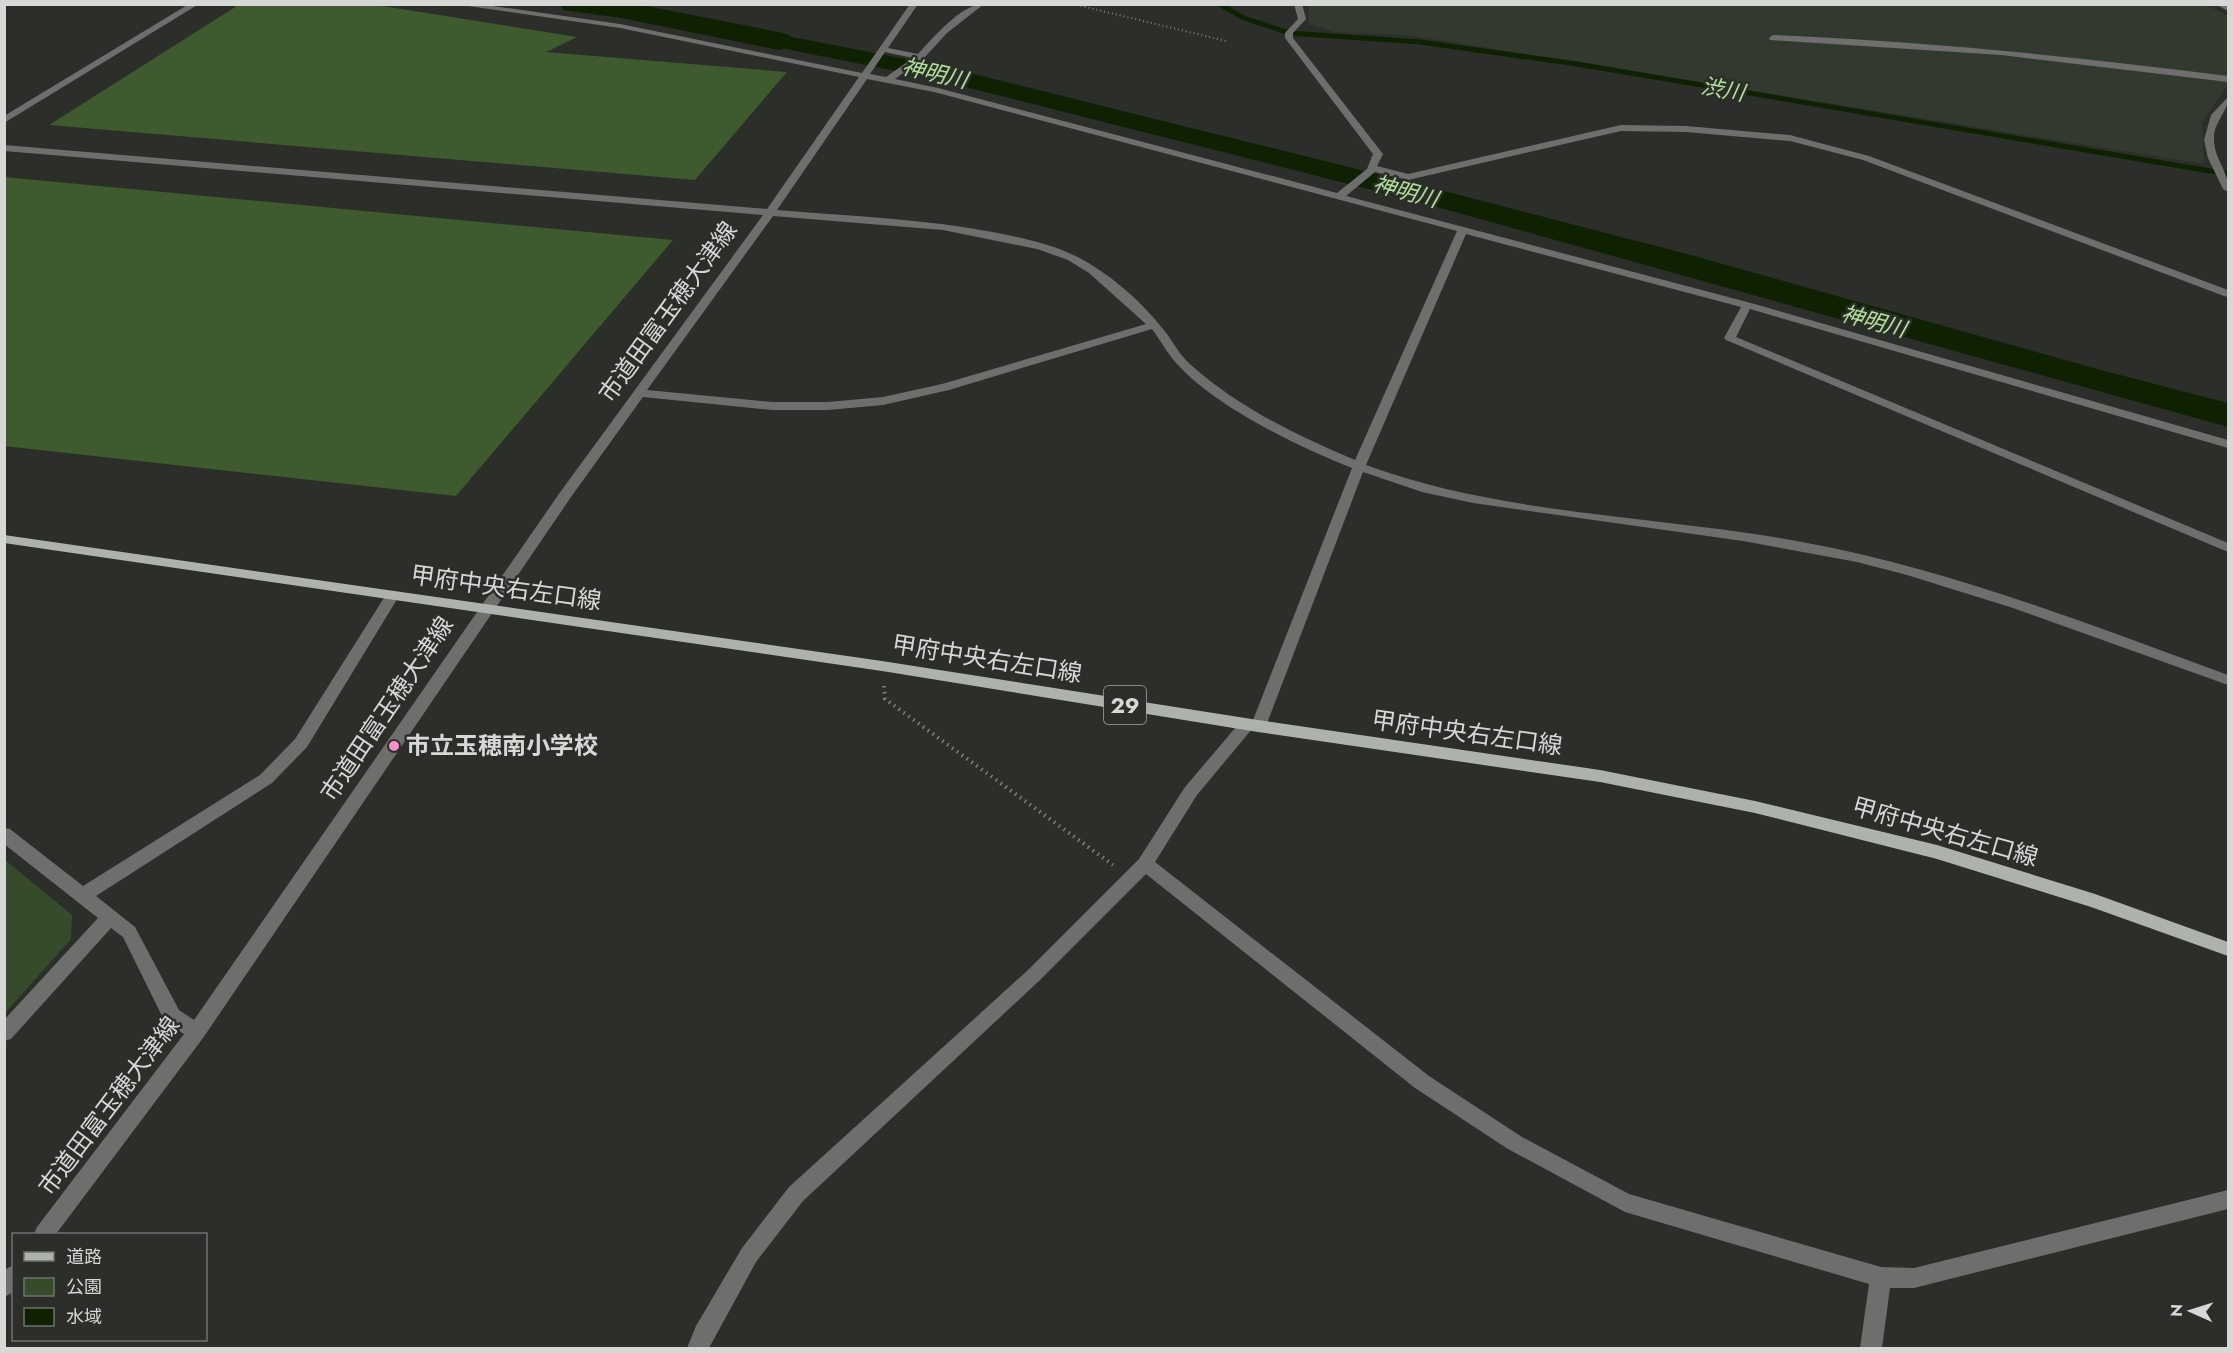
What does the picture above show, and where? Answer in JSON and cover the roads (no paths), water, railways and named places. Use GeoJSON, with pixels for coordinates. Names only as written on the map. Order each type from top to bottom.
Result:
{"type":"FeatureCollection","features":[{"type":"Feature","properties":{"kind":"main road","name":"甲府中央右左口線"},"geometry":{"type":"LineString","coordinates":[[4,539],[882,666],[1252,725],[1600,776],[1755,807],[1937,852],[2105,905],[2229,949]]}},
{"type":"Feature","properties":{"kind":"street"},"geometry":{"type":"LineString","coordinates":[[4,120],[195,4]]}},
{"type":"Feature","properties":{"kind":"street"},"geometry":{"type":"LineString","coordinates":[[458,4],[620,26],[892,77],[935,90],[1343,193],[1464,229],[1747,305],[2229,444]]}},
{"type":"Feature","properties":{"kind":"street","name":"市道田富玉穂大津線"},"geometry":{"type":"LineString","coordinates":[[45,1233],[196,1032],[566,494],[770,214],[914,4]]}},
{"type":"Feature","properties":{"kind":"street"},"geometry":{"type":"LineString","coordinates":[[892,77],[919,58],[944,31],[980,4]]}},
{"type":"Feature","properties":{"kind":"street"},"geometry":{"type":"LineString","coordinates":[[1298,4],[1302,19],[1289,33],[1289,38],[1378,154],[1372,169],[1343,193]]}},
{"type":"Feature","properties":{"kind":"street"},"geometry":{"type":"LineString","coordinates":[[2219,4],[2229,9]]}},
{"type":"Feature","properties":{"kind":"street"},"geometry":{"type":"LineString","coordinates":[[1773,38],[1903,45],[2132,67],[2229,80]]}},
{"type":"Feature","properties":{"kind":"street"},"geometry":{"type":"LineString","coordinates":[[881,50],[919,58]]}},
{"type":"Feature","properties":{"kind":"street"},"geometry":{"type":"LineString","coordinates":[[2227,184],[2216,167],[2209,149],[2209,126],[2218,111],[2229,100]]}},
{"type":"Feature","properties":{"kind":"street"},"geometry":{"type":"LineString","coordinates":[[1372,169],[1408,177],[1621,128],[1686,129],[1790,138],[1866,158],[2229,294]]}},
{"type":"Feature","properties":{"kind":"street"},"geometry":{"type":"LineString","coordinates":[[4,148],[943,227],[1016,241],[1073,259],[1095,272],[1154,325],[1184,365],[1216,390],[1316,448],[1384,476],[1439,492],[1508,506],[1719,532],[1806,547],[1894,566],[2229,680]]}},
{"type":"Feature","properties":{"kind":"street"},"geometry":{"type":"LineString","coordinates":[[698,1348],[749,1255],[795,1194],[1034,975],[1138,871],[1191,791],[1252,725],[1359,466],[1464,229]]}},
{"type":"Feature","properties":{"kind":"street"},"geometry":{"type":"LineString","coordinates":[[1747,305],[1730,338],[2229,548]]}},
{"type":"Feature","properties":{"kind":"street"},"geometry":{"type":"LineString","coordinates":[[641,393],[772,406],[828,406],[883,401],[945,387],[1154,325]]}},
{"type":"Feature","properties":{"kind":"street"},"geometry":{"type":"LineString","coordinates":[[82,896],[266,779],[301,743],[393,596]]}},
{"type":"Feature","properties":{"kind":"street"},"geometry":{"type":"LineString","coordinates":[[4,834],[129,932],[172,1016],[196,1032]]}},
{"type":"Feature","properties":{"kind":"street"},"geometry":{"type":"LineString","coordinates":[[1138,871],[1422,1082],[1515,1143],[1625,1202],[1881,1277],[1914,1278],[2229,1200]]}},
{"type":"Feature","properties":{"kind":"street"},"geometry":{"type":"LineString","coordinates":[[4,1033],[111,916]]}},
{"type":"Feature","properties":{"kind":"street"},"geometry":{"type":"LineString","coordinates":[[1871,1348],[1881,1277]]}},
{"type":"Feature","properties":{"kind":"water"},"geometry":{"type":"Polygon","coordinates":[[[714,22],[942,66],[1425,186],[1691,255],[2101,370],[2228,403],[2228,427],[1408,199],[926,77],[700,32],[714,22]]]}},
{"type":"Feature","properties":{"kind":"waterway","name":"神明川"},"geometry":{"type":"LineString","coordinates":[[574,4],[621,10],[779,41]]}},
{"type":"Feature","properties":{"kind":"waterway","name":"渋川"},"geometry":{"type":"LineString","coordinates":[[1219,4],[1244,18],[1289,33],[1420,42],[1577,64],[2228,174]]}},
{"type":"Feature","properties":{"kind":"place","name":"市立玉穂南小学校"},"geometry":{"type":"Point","coordinates":[394,746]}}]}
